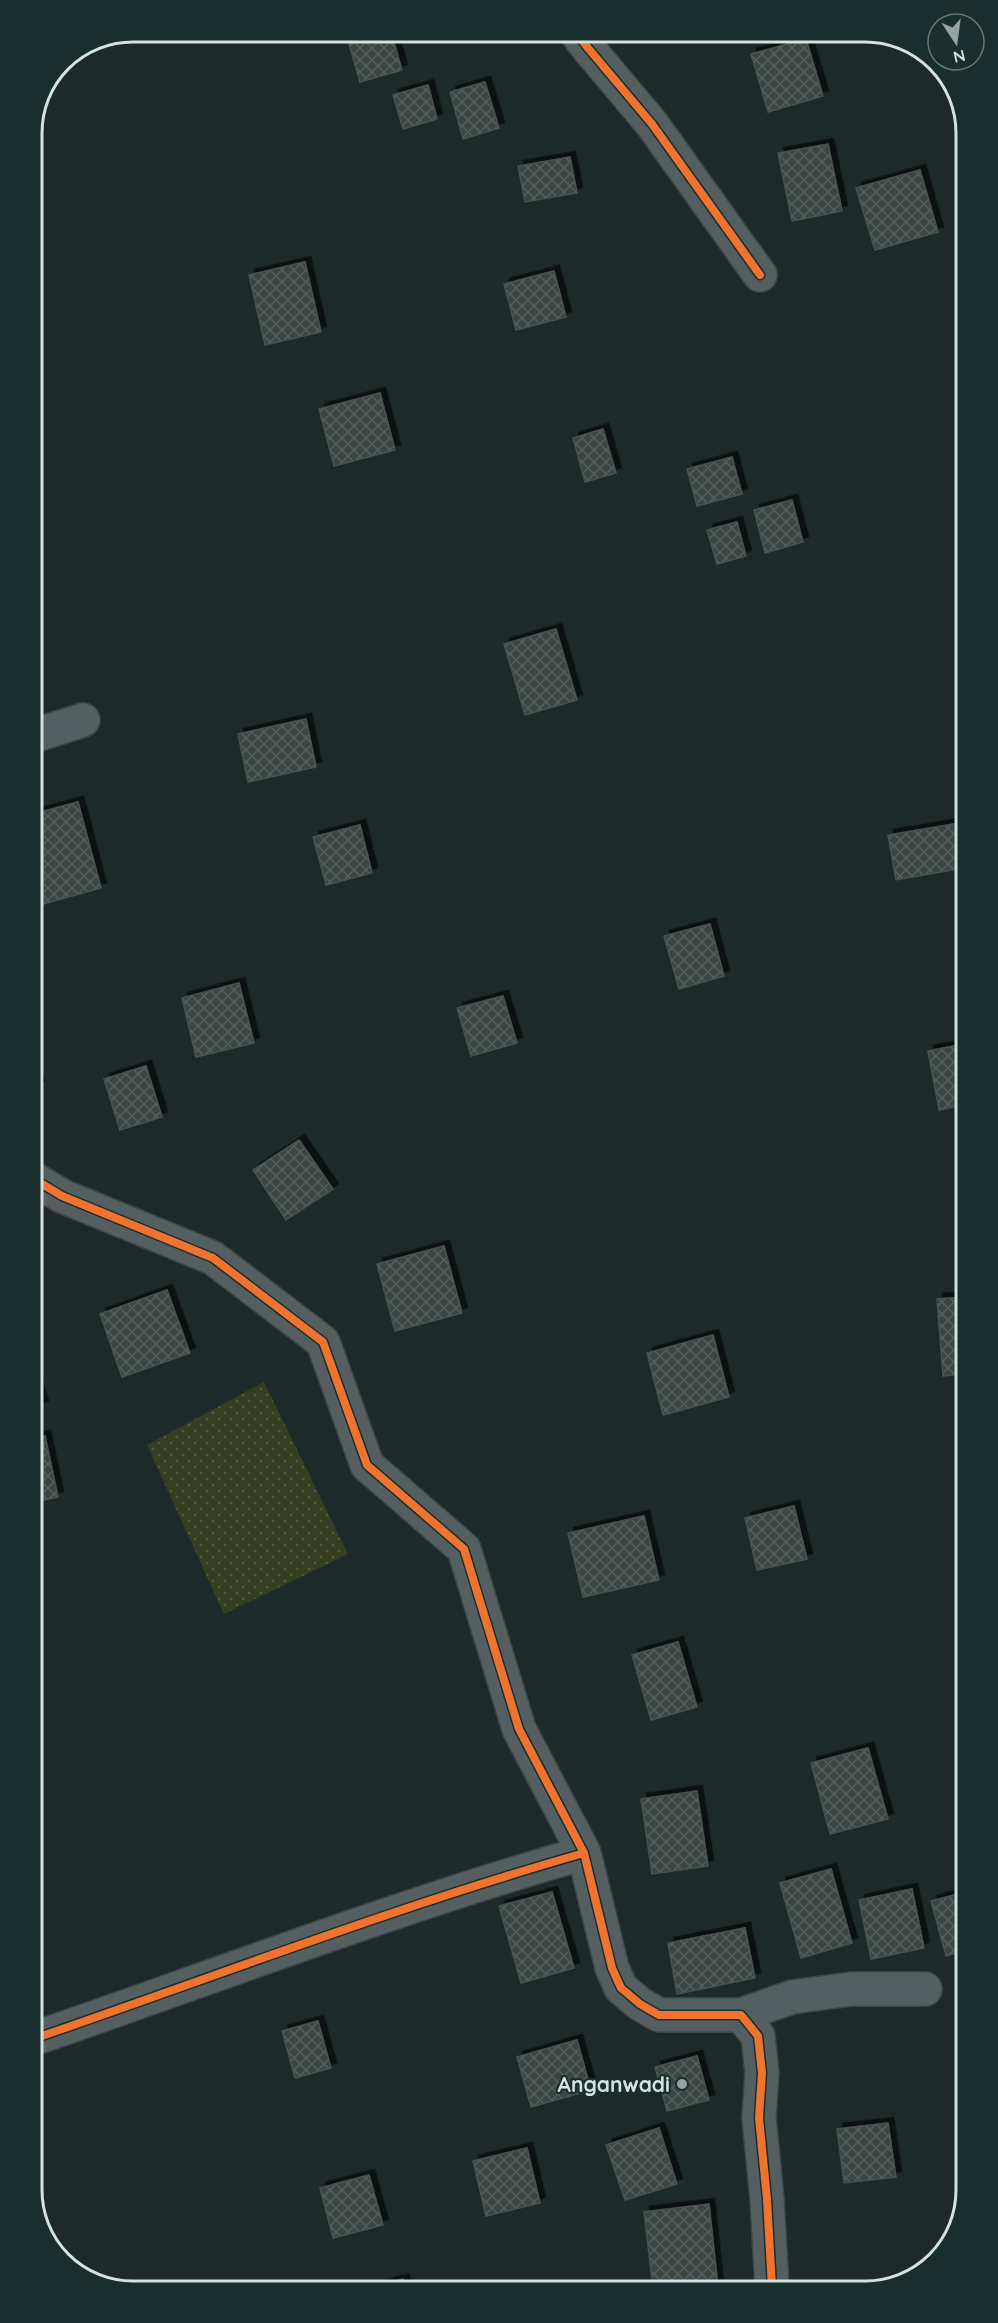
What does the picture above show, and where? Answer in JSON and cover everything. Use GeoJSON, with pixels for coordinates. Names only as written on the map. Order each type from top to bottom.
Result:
{"type":"FeatureCollection","features":[{"type":"Feature","properties":{"kind":"street"},"geometry":{"type":"LineString","coordinates":[[584,42],[652,124],[760,275]]}},
{"type":"Feature","properties":{"kind":"street"},"geometry":{"type":"LineString","coordinates":[[42,733],[83,720]]}},
{"type":"Feature","properties":{"kind":"street"},"geometry":{"type":"LineString","coordinates":[[42,1184],[62,1196],[213,1258],[323,1342],[368,1464],[464,1549],[519,1729],[584,1853],[612,1968],[621,1988],[640,2004],[659,2014],[741,2015],[792,1997],[842,1990],[925,1989]]}},
{"type":"Feature","properties":{"kind":"street"},"geometry":{"type":"LineString","coordinates":[[42,2036],[360,1923],[501,1877],[584,1853]]}},
{"type":"Feature","properties":{"kind":"street"},"geometry":{"type":"LineString","coordinates":[[741,2015],[758,2036],[762,2073],[759,2118],[772,2281]]}},
{"type":"Feature","properties":{"kind":"green space"},"geometry":{"type":"Polygon","coordinates":[[[264,1382],[348,1554],[224,1614],[147,1445],[264,1382]]]}},
{"type":"Feature","properties":{"kind":"building"},"geometry":{"type":"Polygon","coordinates":[[[348,42],[394,42],[402,70],[360,82],[348,42]]]}},
{"type":"Feature","properties":{"kind":"building"},"geometry":{"type":"Polygon","coordinates":[[[795,42],[807,42],[823,96],[768,112],[751,54],[795,42]]]}},
{"type":"Feature","properties":{"kind":"building"},"geometry":{"type":"Polygon","coordinates":[[[485,82],[499,128],[463,139],[450,92],[485,82]]]}},
{"type":"Feature","properties":{"kind":"building"},"geometry":{"type":"Polygon","coordinates":[[[428,85],[437,119],[403,129],[393,95],[428,85]]]}},
{"type":"Feature","properties":{"kind":"building"},"geometry":{"type":"Polygon","coordinates":[[[828,144],[842,211],[792,221],[778,153],[828,144]]]}},
{"type":"Feature","properties":{"kind":"building"},"geometry":{"type":"Polygon","coordinates":[[[570,157],[577,193],[525,202],[518,166],[570,157]]]}},
{"type":"Feature","properties":{"kind":"building"},"geometry":{"type":"Polygon","coordinates":[[[920,170],[938,232],[875,250],[856,188],[920,170]]]}},
{"type":"Feature","properties":{"kind":"building"},"geometry":{"type":"Polygon","coordinates":[[[305,262],[321,332],[265,345],[249,275],[305,262]]]}},
{"type":"Feature","properties":{"kind":"building"},"geometry":{"type":"Polygon","coordinates":[[[554,271],[566,317],[516,330],[504,284],[554,271]]]}},
{"type":"Feature","properties":{"kind":"building"},"geometry":{"type":"Polygon","coordinates":[[[380,393],[395,450],[334,466],[319,409],[380,393]]]}},
{"type":"Feature","properties":{"kind":"building"},"geometry":{"type":"Polygon","coordinates":[[[603,429],[616,473],[585,482],[573,438],[603,429]]]}},
{"type":"Feature","properties":{"kind":"building"},"geometry":{"type":"Polygon","coordinates":[[[732,457],[742,494],[697,506],[687,469],[732,457]]]}},
{"type":"Feature","properties":{"kind":"building"},"geometry":{"type":"Polygon","coordinates":[[[792,500],[803,542],[765,553],[754,510],[792,500]]]}},
{"type":"Feature","properties":{"kind":"building"},"geometry":{"type":"Polygon","coordinates":[[[737,522],[746,556],[717,564],[707,530],[737,522]]]}},
{"type":"Feature","properties":{"kind":"building"},"geometry":{"type":"Polygon","coordinates":[[[556,629],[577,700],[525,715],[504,644],[556,629]]]}},
{"type":"Feature","properties":{"kind":"building"},"geometry":{"type":"Polygon","coordinates":[[[306,719],[316,767],[248,782],[238,734],[306,719]]]}},
{"type":"Feature","properties":{"kind":"building"},"geometry":{"type":"Polygon","coordinates":[[[78,802],[101,888],[42,904],[42,812],[78,802]]]}},
{"type":"Feature","properties":{"kind":"building"},"geometry":{"type":"Polygon","coordinates":[[[956,824],[956,869],[896,880],[888,835],[956,824]]]}},
{"type":"Feature","properties":{"kind":"building"},"geometry":{"type":"Polygon","coordinates":[[[360,825],[372,873],[326,885],[313,837],[360,825]]]}},
{"type":"Feature","properties":{"kind":"building"},"geometry":{"type":"Polygon","coordinates":[[[710,924],[724,976],[679,989],[664,936],[710,924]]]}},
{"type":"Feature","properties":{"kind":"building"},"geometry":{"type":"Polygon","coordinates":[[[239,983],[254,1043],[196,1057],[182,998],[239,983]]]}},
{"type":"Feature","properties":{"kind":"building"},"geometry":{"type":"Polygon","coordinates":[[[503,996],[517,1043],[471,1056],[457,1008],[503,996]]]}},
{"type":"Feature","properties":{"kind":"building"},"geometry":{"type":"Polygon","coordinates":[[[956,1046],[956,1107],[939,1110],[928,1051],[956,1046]]]}},
{"type":"Feature","properties":{"kind":"building"},"geometry":{"type":"Polygon","coordinates":[[[146,1066],[162,1117],[120,1130],[104,1079],[146,1066]]]}},
{"type":"Feature","properties":{"kind":"building"},"geometry":{"type":"Polygon","coordinates":[[[299,1140],[333,1189],[286,1220],[253,1170],[299,1140]]]}},
{"type":"Feature","properties":{"kind":"building"},"geometry":{"type":"Polygon","coordinates":[[[444,1246],[462,1313],[395,1331],[377,1264],[444,1246]]]}},
{"type":"Feature","properties":{"kind":"building"},"geometry":{"type":"Polygon","coordinates":[[[167,1290],[190,1353],[122,1377],[100,1314],[167,1290]]]}},
{"type":"Feature","properties":{"kind":"building"},"geometry":{"type":"Polygon","coordinates":[[[956,1298],[956,1375],[943,1376],[937,1299],[956,1298]]]}},
{"type":"Feature","properties":{"kind":"building"},"geometry":{"type":"Polygon","coordinates":[[[713,1335],[729,1397],[663,1415],[647,1353],[713,1335]]]}},
{"type":"Feature","properties":{"kind":"building"},"geometry":{"type":"Polygon","coordinates":[[[45,1436],[58,1497],[42,1500],[42,1437],[45,1436]]]}},
{"type":"Feature","properties":{"kind":"building"},"geometry":{"type":"Polygon","coordinates":[[[794,1506],[807,1559],[757,1570],[745,1518],[794,1506]]]}},
{"type":"Feature","properties":{"kind":"building"},"geometry":{"type":"Polygon","coordinates":[[[644,1516],[659,1580],[583,1597],[568,1533],[644,1516]]]}},
{"type":"Feature","properties":{"kind":"building"},"geometry":{"type":"Polygon","coordinates":[[[678,1642],[697,1707],[651,1720],[632,1655],[678,1642]]]}},
{"type":"Feature","properties":{"kind":"building"},"geometry":{"type":"Polygon","coordinates":[[[868,1748],[888,1819],[830,1834],[811,1763],[868,1748]]]}},
{"type":"Feature","properties":{"kind":"building"},"geometry":{"type":"Polygon","coordinates":[[[697,1791],[708,1866],[652,1874],[641,1799],[697,1791]]]}},
{"type":"Feature","properties":{"kind":"building"},"geometry":{"type":"Polygon","coordinates":[[[831,1869],[852,1943],[801,1958],[780,1883],[831,1869]]]}},
{"type":"Feature","properties":{"kind":"building"},"geometry":{"type":"Polygon","coordinates":[[[912,1889],[924,1948],[871,1959],[859,1900],[912,1889]]]}},
{"type":"Feature","properties":{"kind":"building"},"geometry":{"type":"Polygon","coordinates":[[[552,1892],[574,1968],[521,1983],[499,1906],[552,1892]]]}},
{"type":"Feature","properties":{"kind":"building"},"geometry":{"type":"Polygon","coordinates":[[[956,1895],[956,1953],[946,1956],[931,1901],[956,1895]]]}},
{"type":"Feature","properties":{"kind":"building"},"geometry":{"type":"Polygon","coordinates":[[[745,1928],[755,1978],[677,1994],[668,1943],[745,1928]]]}},
{"type":"Feature","properties":{"kind":"building"},"geometry":{"type":"Polygon","coordinates":[[[318,2021],[331,2068],[295,2078],[282,2031],[318,2021]]]}},
{"type":"Feature","properties":{"kind":"building"},"geometry":{"type":"Polygon","coordinates":[[[577,2040],[591,2090],[531,2107],[517,2057],[577,2040]]]}},
{"type":"Feature","properties":{"kind":"building","name":"Anganwadi"},"geometry":{"type":"Polygon","coordinates":[[[697,2056],[709,2100],[667,2111],[655,2067],[697,2056]]]}},
{"type":"Feature","properties":{"kind":"building"},"geometry":{"type":"Polygon","coordinates":[[[888,2123],[896,2177],[844,2183],[837,2129],[888,2123]]]}},
{"type":"Feature","properties":{"kind":"building"},"geometry":{"type":"Polygon","coordinates":[[[659,2128],[677,2184],[625,2200],[606,2145],[659,2128]]]}},
{"type":"Feature","properties":{"kind":"building"},"geometry":{"type":"Polygon","coordinates":[[[527,2148],[540,2203],[486,2216],[473,2161],[527,2148]]]}},
{"type":"Feature","properties":{"kind":"building"},"geometry":{"type":"Polygon","coordinates":[[[369,2175],[383,2225],[333,2238],[320,2188],[369,2175]]]}},
{"type":"Feature","properties":{"kind":"building"},"geometry":{"type":"Polygon","coordinates":[[[709,2204],[717,2281],[652,2281],[644,2212],[709,2204]]]}},
{"type":"Feature","properties":{"kind":"cycle path"},"geometry":{"type":"LineString","coordinates":[[583,42],[652,124],[760,275]]}},
{"type":"Feature","properties":{"kind":"cycle path"},"geometry":{"type":"LineString","coordinates":[[42,1184],[62,1196],[213,1258],[323,1342],[367,1465],[464,1549],[519,1729],[584,1853],[612,1968],[621,1988],[640,2004],[659,2015],[741,2015],[758,2036],[762,2073],[759,2118],[772,2281]]}},
{"type":"Feature","properties":{"kind":"cycle path"},"geometry":{"type":"LineString","coordinates":[[42,2036],[377,1918],[584,1853]]}},
{"type":"Feature","properties":{"kind":"place","name":"Anganwadi"},"geometry":{"type":"Point","coordinates":[682,2084]}}]}
